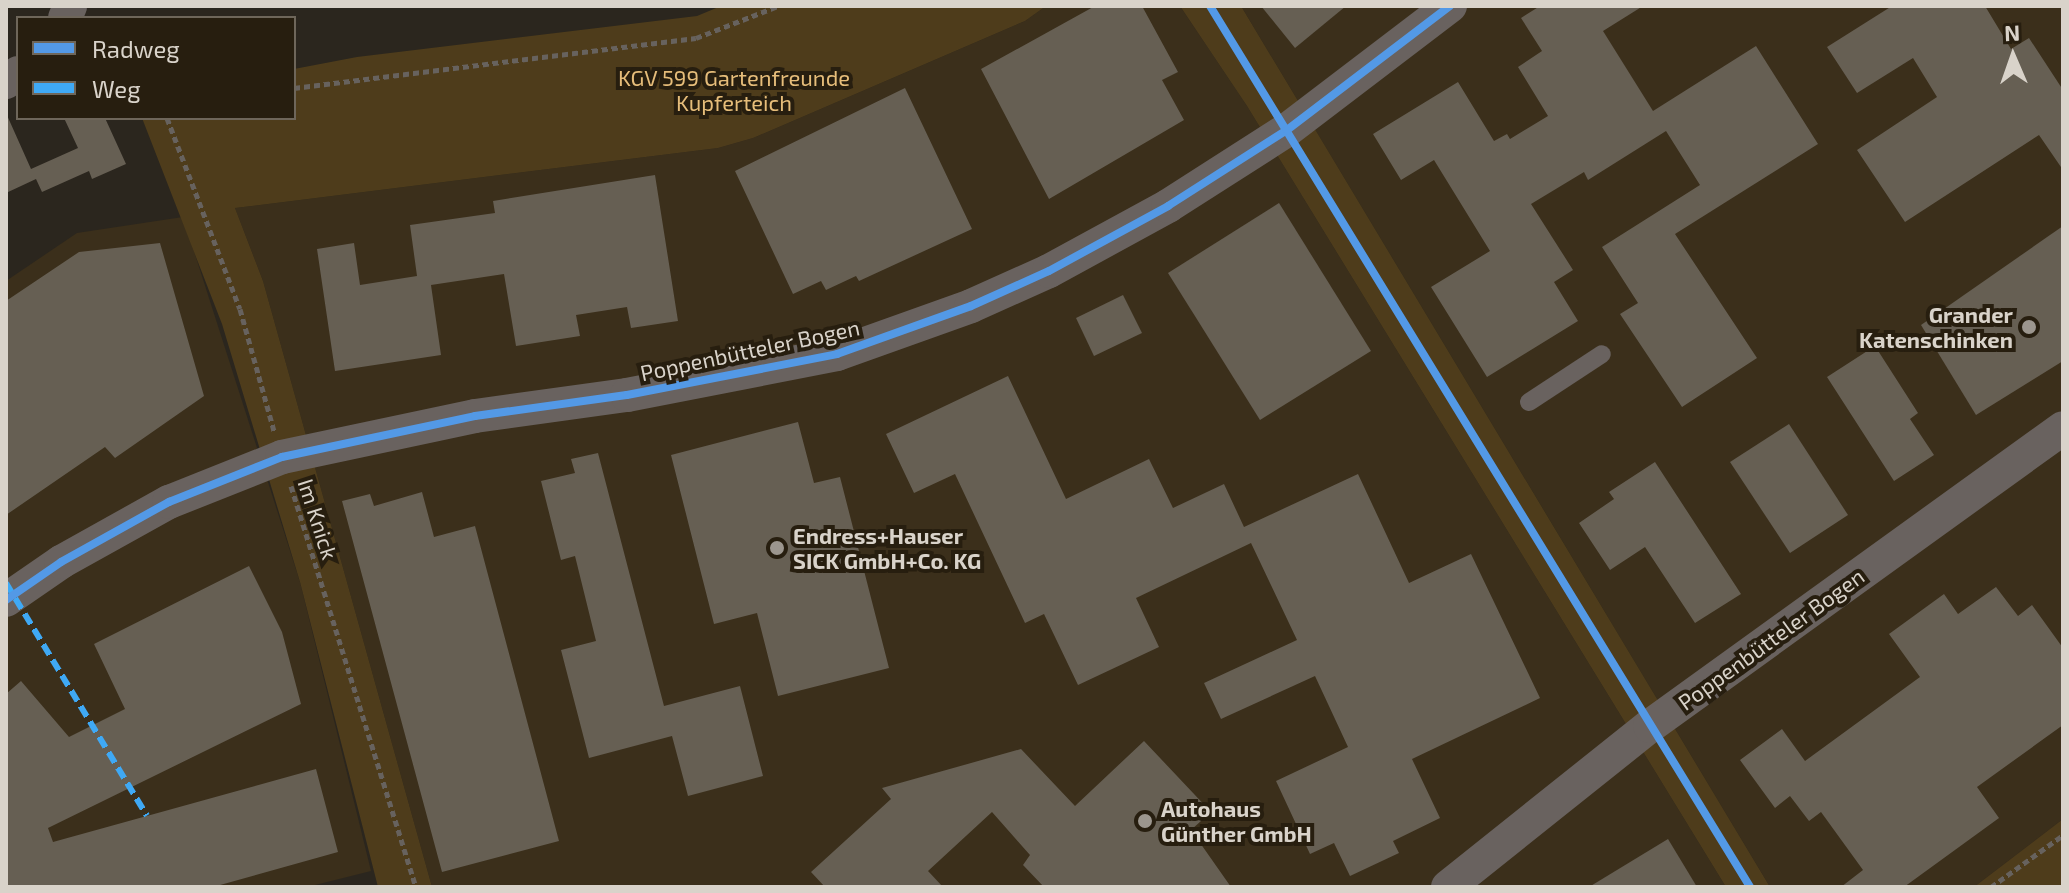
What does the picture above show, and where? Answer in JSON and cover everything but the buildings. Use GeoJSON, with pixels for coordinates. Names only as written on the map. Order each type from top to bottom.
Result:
{"type":"FeatureCollection","features":[{"type":"Feature","properties":{"kind":"street","name":"Poppenbütteler Bogen"},"geometry":{"type":"LineString","coordinates":[[6,600],[61,562],[169,502],[282,457],[475,416],[746,373],[837,354],[935,321],[1049,271],[1168,206],[1287,130],[1450,6]]}},
{"type":"Feature","properties":{"kind":"street","name":"Poppenbütteler Bogen"},"geometry":{"type":"LineString","coordinates":[[1448,887],[1650,726],[2063,428]]}},
{"type":"Feature","properties":{"kind":"lane"},"geometry":{"type":"LineString","coordinates":[[1529,402],[1602,354]]}},
{"type":"Feature","properties":{"kind":"path"},"geometry":{"type":"LineString","coordinates":[[296,88],[696,38],[778,6]]}},
{"type":"Feature","properties":{"kind":"path"},"geometry":{"type":"LineString","coordinates":[[1991,887],[2063,835]]}},
{"type":"Feature","properties":{"kind":"shaded area"},"geometry":{"type":"Polygon","coordinates":[[[1046,6],[1180,6],[1247,106],[1726,887],[432,887],[263,281],[235,208],[718,148],[753,138],[1025,21],[1046,6]]]}},
{"type":"Feature","properties":{"kind":"shaded area"},"geometry":{"type":"Polygon","coordinates":[[[1241,6],[2063,6],[2063,819],[1974,887],[1770,887],[1241,6]]]}},
{"type":"Feature","properties":{"kind":"shaded area"},"geometry":{"type":"Polygon","coordinates":[[[183,217],[300,582],[371,871],[307,887],[6,887],[6,281],[77,233],[183,217]]]}},
{"type":"Feature","properties":{"kind":"green space","name":"KGV 599 Gartenfreunde Kupferteich"},"geometry":{"type":"Polygon","coordinates":[[[721,6],[1046,6],[1025,21],[753,138],[718,148],[235,208],[263,281],[432,887],[378,887],[300,582],[222,324],[143,120],[296,120],[296,69],[357,57],[697,16],[721,6]]]}},
{"type":"Feature","properties":{"kind":"green space"},"geometry":{"type":"Polygon","coordinates":[[[1180,6],[1241,6],[1770,887],[1726,887],[1247,106],[1180,6]]]}},
{"type":"Feature","properties":{"kind":"green space"},"geometry":{"type":"Polygon","coordinates":[[[2063,819],[2063,887],[1974,887],[2063,819]]]}},
{"type":"Feature","properties":{"kind":"marked path"},"geometry":{"type":"LineString","coordinates":[[6,583],[147,816]]}},
{"type":"Feature","properties":{"kind":"cycle path"},"geometry":{"type":"LineString","coordinates":[[1210,6],[1750,887]]}},
{"type":"Feature","properties":{"kind":"cycle path"},"geometry":{"type":"LineString","coordinates":[[6,600],[61,562],[169,502],[282,457],[475,416],[627,395],[837,354],[971,306],[1049,271],[1168,206],[1287,130],[1450,6]]}},
{"type":"Feature","properties":{"kind":"place","name":"Grander Katenschinken"},"geometry":{"type":"Point","coordinates":[2029,327]}},
{"type":"Feature","properties":{"kind":"place","name":"Endress+Hauser SICK GmbH+Co. KG"},"geometry":{"type":"Point","coordinates":[777,548]}},
{"type":"Feature","properties":{"kind":"place","name":"Autohaus Günther GmbH"},"geometry":{"type":"Point","coordinates":[1145,821]}}]}
